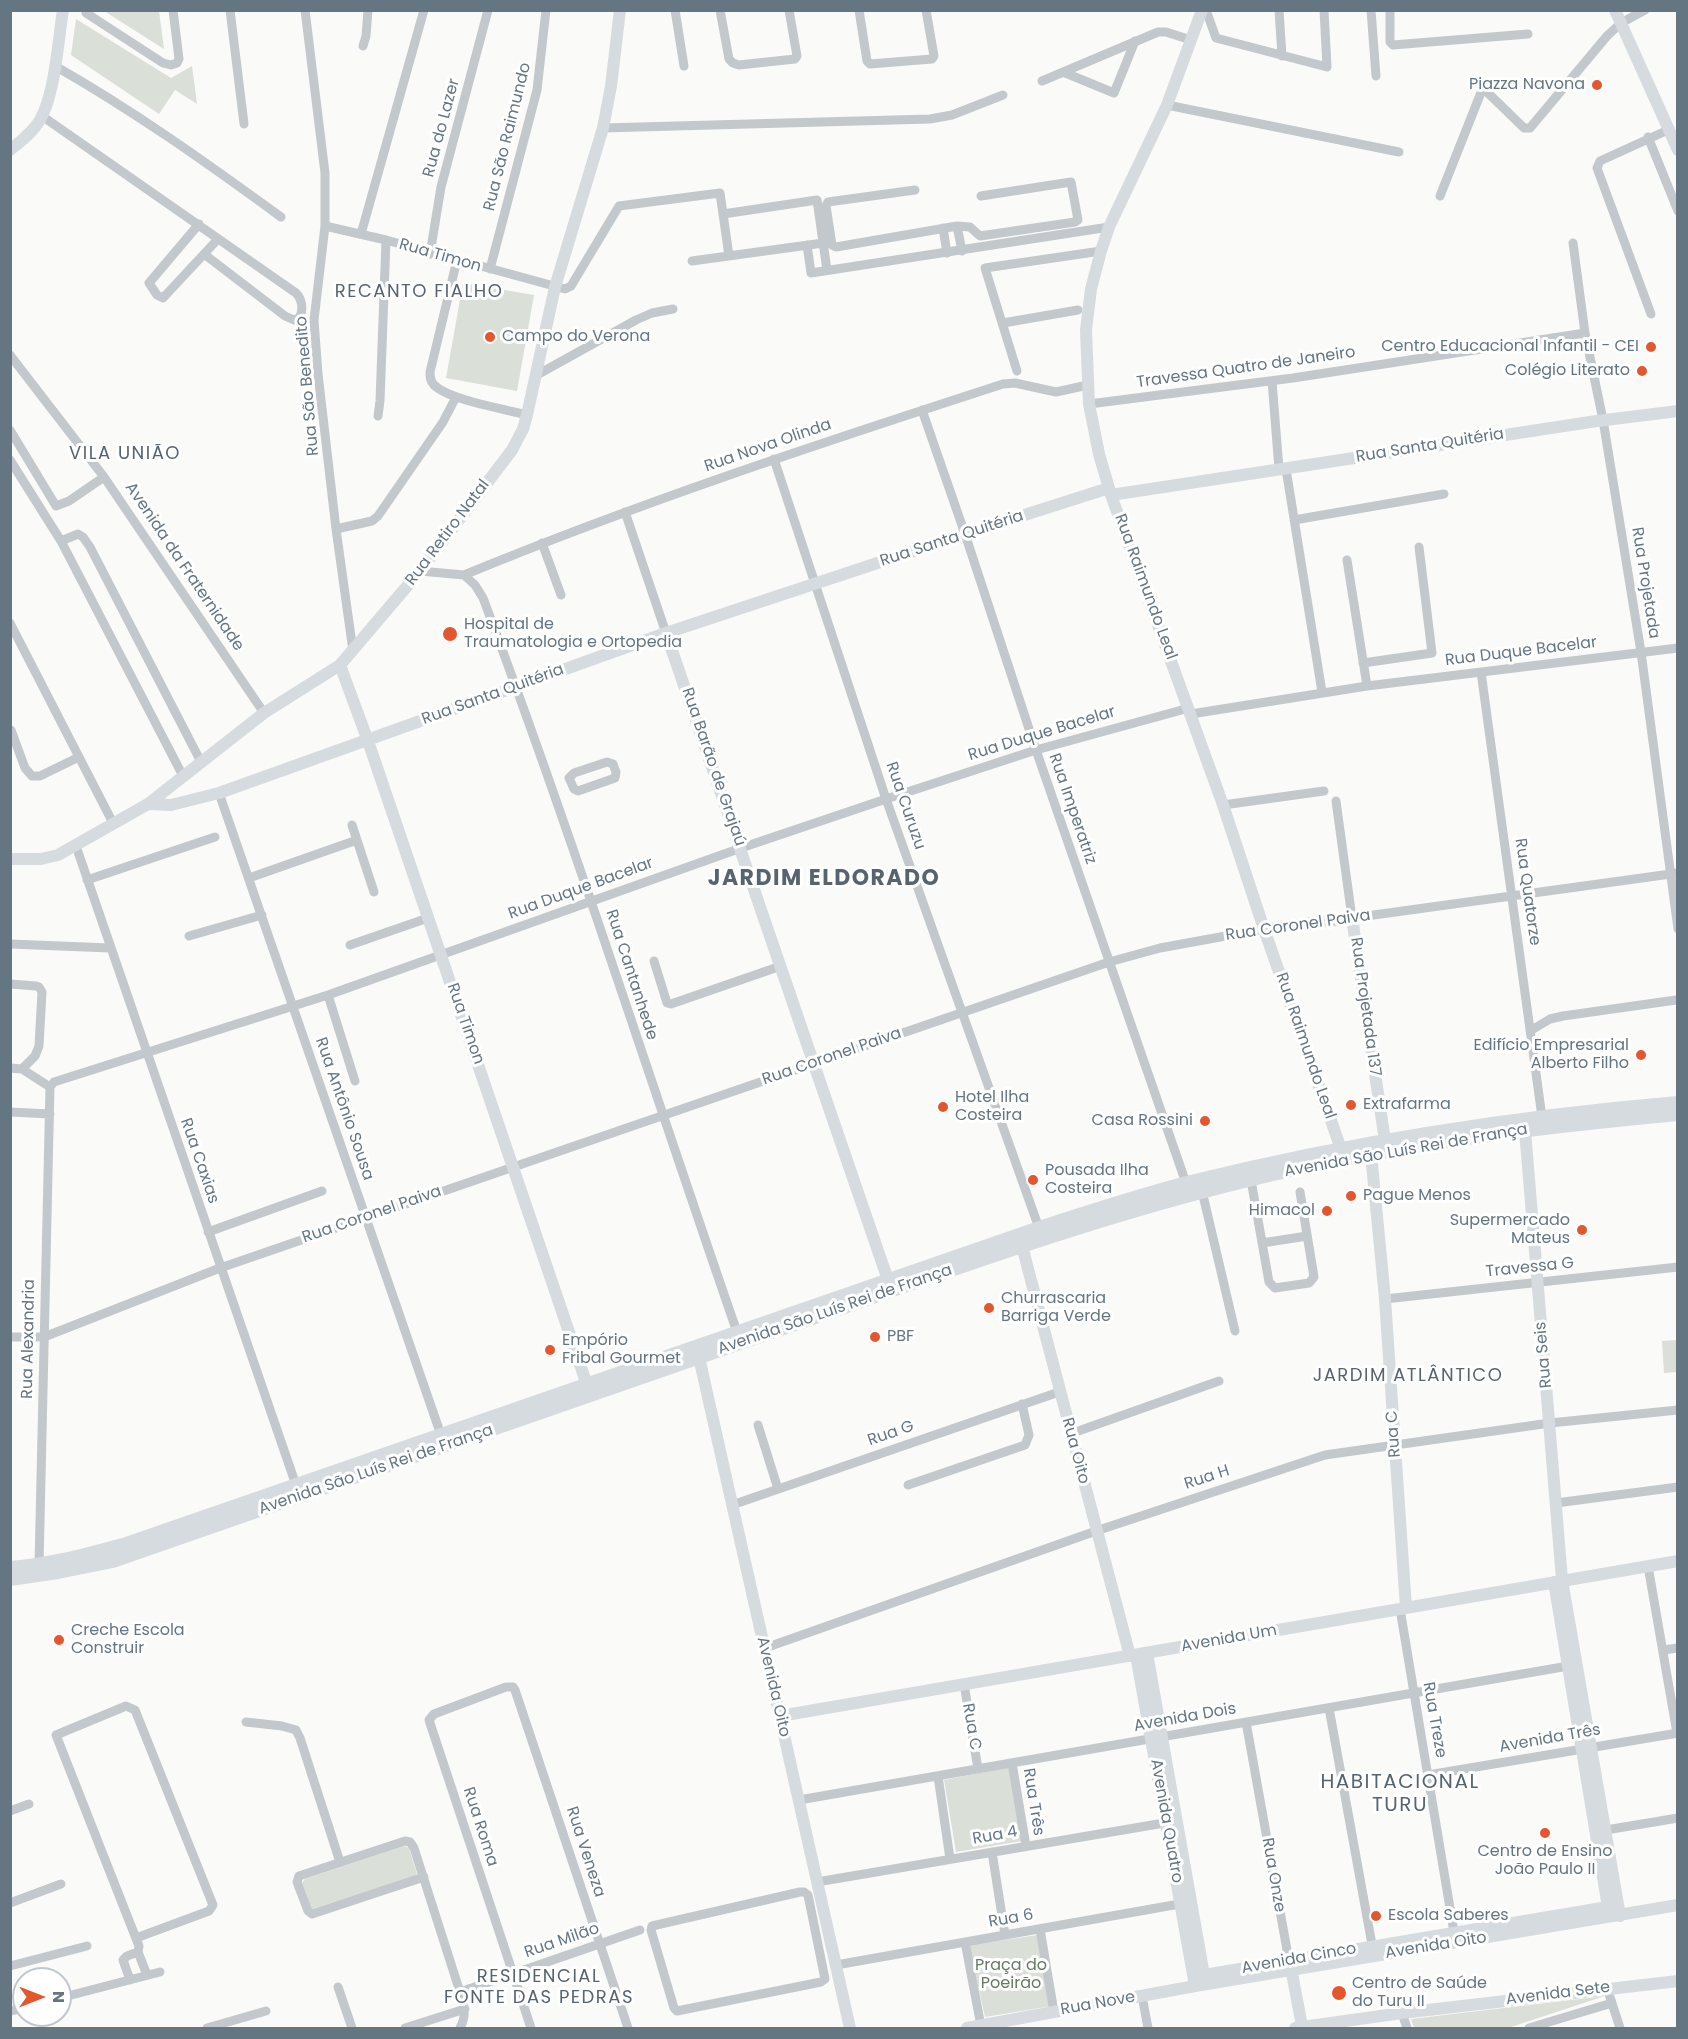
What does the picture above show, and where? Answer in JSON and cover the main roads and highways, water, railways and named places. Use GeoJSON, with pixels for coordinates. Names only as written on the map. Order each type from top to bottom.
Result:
{"type":"FeatureCollection","features":[{"type":"Feature","properties":{"kind":"main road","name":"Avenida São Luís Rei de França"},"geometry":{"type":"LineString","coordinates":[[10,1568],[84,1556],[123,1545],[587,1384],[695,1353],[1115,1216],[1202,1191],[1251,1180],[1385,1141],[1542,1117],[1677,1103]]}},
{"type":"Feature","properties":{"kind":"main road","name":"Avenida São Luís Rei de França"},"geometry":{"type":"LineString","coordinates":[[10,1579],[68,1571],[113,1561],[695,1353],[737,1332],[1039,1228],[1186,1183],[1346,1153],[1371,1154],[1525,1130],[1677,1114]]}},
{"type":"Feature","properties":{"kind":"place","name":"Piazza Navona"},"geometry":{"type":"Point","coordinates":[1597,85]}},
{"type":"Feature","properties":{"kind":"place","name":"Campo do Verona"},"geometry":{"type":"Point","coordinates":[490,337]}},
{"type":"Feature","properties":{"kind":"place","name":"Centro Educacional Infantil - CEI"},"geometry":{"type":"Point","coordinates":[1651,347]}},
{"type":"Feature","properties":{"kind":"place","name":"Colégio Literato"},"geometry":{"type":"Point","coordinates":[1642,371]}},
{"type":"Feature","properties":{"kind":"place","name":"Hospital de Traumatologia e Ortopedia"},"geometry":{"type":"Point","coordinates":[450,634]}},
{"type":"Feature","properties":{"kind":"place","name":"Edifício Empresarial Alberto Filho"},"geometry":{"type":"Point","coordinates":[1641,1055]}},
{"type":"Feature","properties":{"kind":"place","name":"Extrafarma"},"geometry":{"type":"Point","coordinates":[1351,1105]}},
{"type":"Feature","properties":{"kind":"place","name":"Hotel Ilha Costeira"},"geometry":{"type":"Point","coordinates":[943,1107]}},
{"type":"Feature","properties":{"kind":"place","name":"Casa Rossini"},"geometry":{"type":"Point","coordinates":[1205,1121]}},
{"type":"Feature","properties":{"kind":"place","name":"Pousada Ilha Costeira"},"geometry":{"type":"Point","coordinates":[1033,1180]}},
{"type":"Feature","properties":{"kind":"place","name":"Pague Menos"},"geometry":{"type":"Point","coordinates":[1351,1196]}},
{"type":"Feature","properties":{"kind":"place","name":"Himacol"},"geometry":{"type":"Point","coordinates":[1327,1211]}},
{"type":"Feature","properties":{"kind":"place","name":"Supermercado Mateus"},"geometry":{"type":"Point","coordinates":[1582,1230]}},
{"type":"Feature","properties":{"kind":"place","name":"Churrascaria Barriga Verde"},"geometry":{"type":"Point","coordinates":[989,1308]}},
{"type":"Feature","properties":{"kind":"place","name":"PBF"},"geometry":{"type":"Point","coordinates":[875,1337]}},
{"type":"Feature","properties":{"kind":"place","name":"Empório Fribal Gourmet"},"geometry":{"type":"Point","coordinates":[550,1350]}},
{"type":"Feature","properties":{"kind":"place","name":"Creche Escola Construir"},"geometry":{"type":"Point","coordinates":[59,1640]}},
{"type":"Feature","properties":{"kind":"place","name":"Centro de Ensino João Paulo II"},"geometry":{"type":"Point","coordinates":[1545,1833]}},
{"type":"Feature","properties":{"kind":"place","name":"Escola Saberes"},"geometry":{"type":"Point","coordinates":[1376,1916]}},
{"type":"Feature","properties":{"kind":"place","name":"Centro de Saúde do Turu II"},"geometry":{"type":"Point","coordinates":[1339,1993]}},
{"type":"Feature","properties":{"kind":"district","name":"RECANTO FIALHO"},"geometry":{"type":"Point","coordinates":[419,292]}},
{"type":"Feature","properties":{"kind":"district","name":"VILA UNIÃO"},"geometry":{"type":"Point","coordinates":[125,454]}},
{"type":"Feature","properties":{"kind":"district","name":"JARDIM ELDORADO"},"geometry":{"type":"Point","coordinates":[824,879]}},
{"type":"Feature","properties":{"kind":"district","name":"JARDIM ATLÂNTICO"},"geometry":{"type":"Point","coordinates":[1408,1376]}},
{"type":"Feature","properties":{"kind":"district","name":"HABITACIONAL TURU"},"geometry":{"type":"Point","coordinates":[1400,1794]}},
{"type":"Feature","properties":{"kind":"district","name":"RESIDENCIAL FONTE DAS PEDRAS"},"geometry":{"type":"Point","coordinates":[539,1987]}},
{"type":"Feature","properties":{"kind":"park label","name":"Praça do Poeirão"},"geometry":{"type":"Point","coordinates":[1011,1975]}}]}
